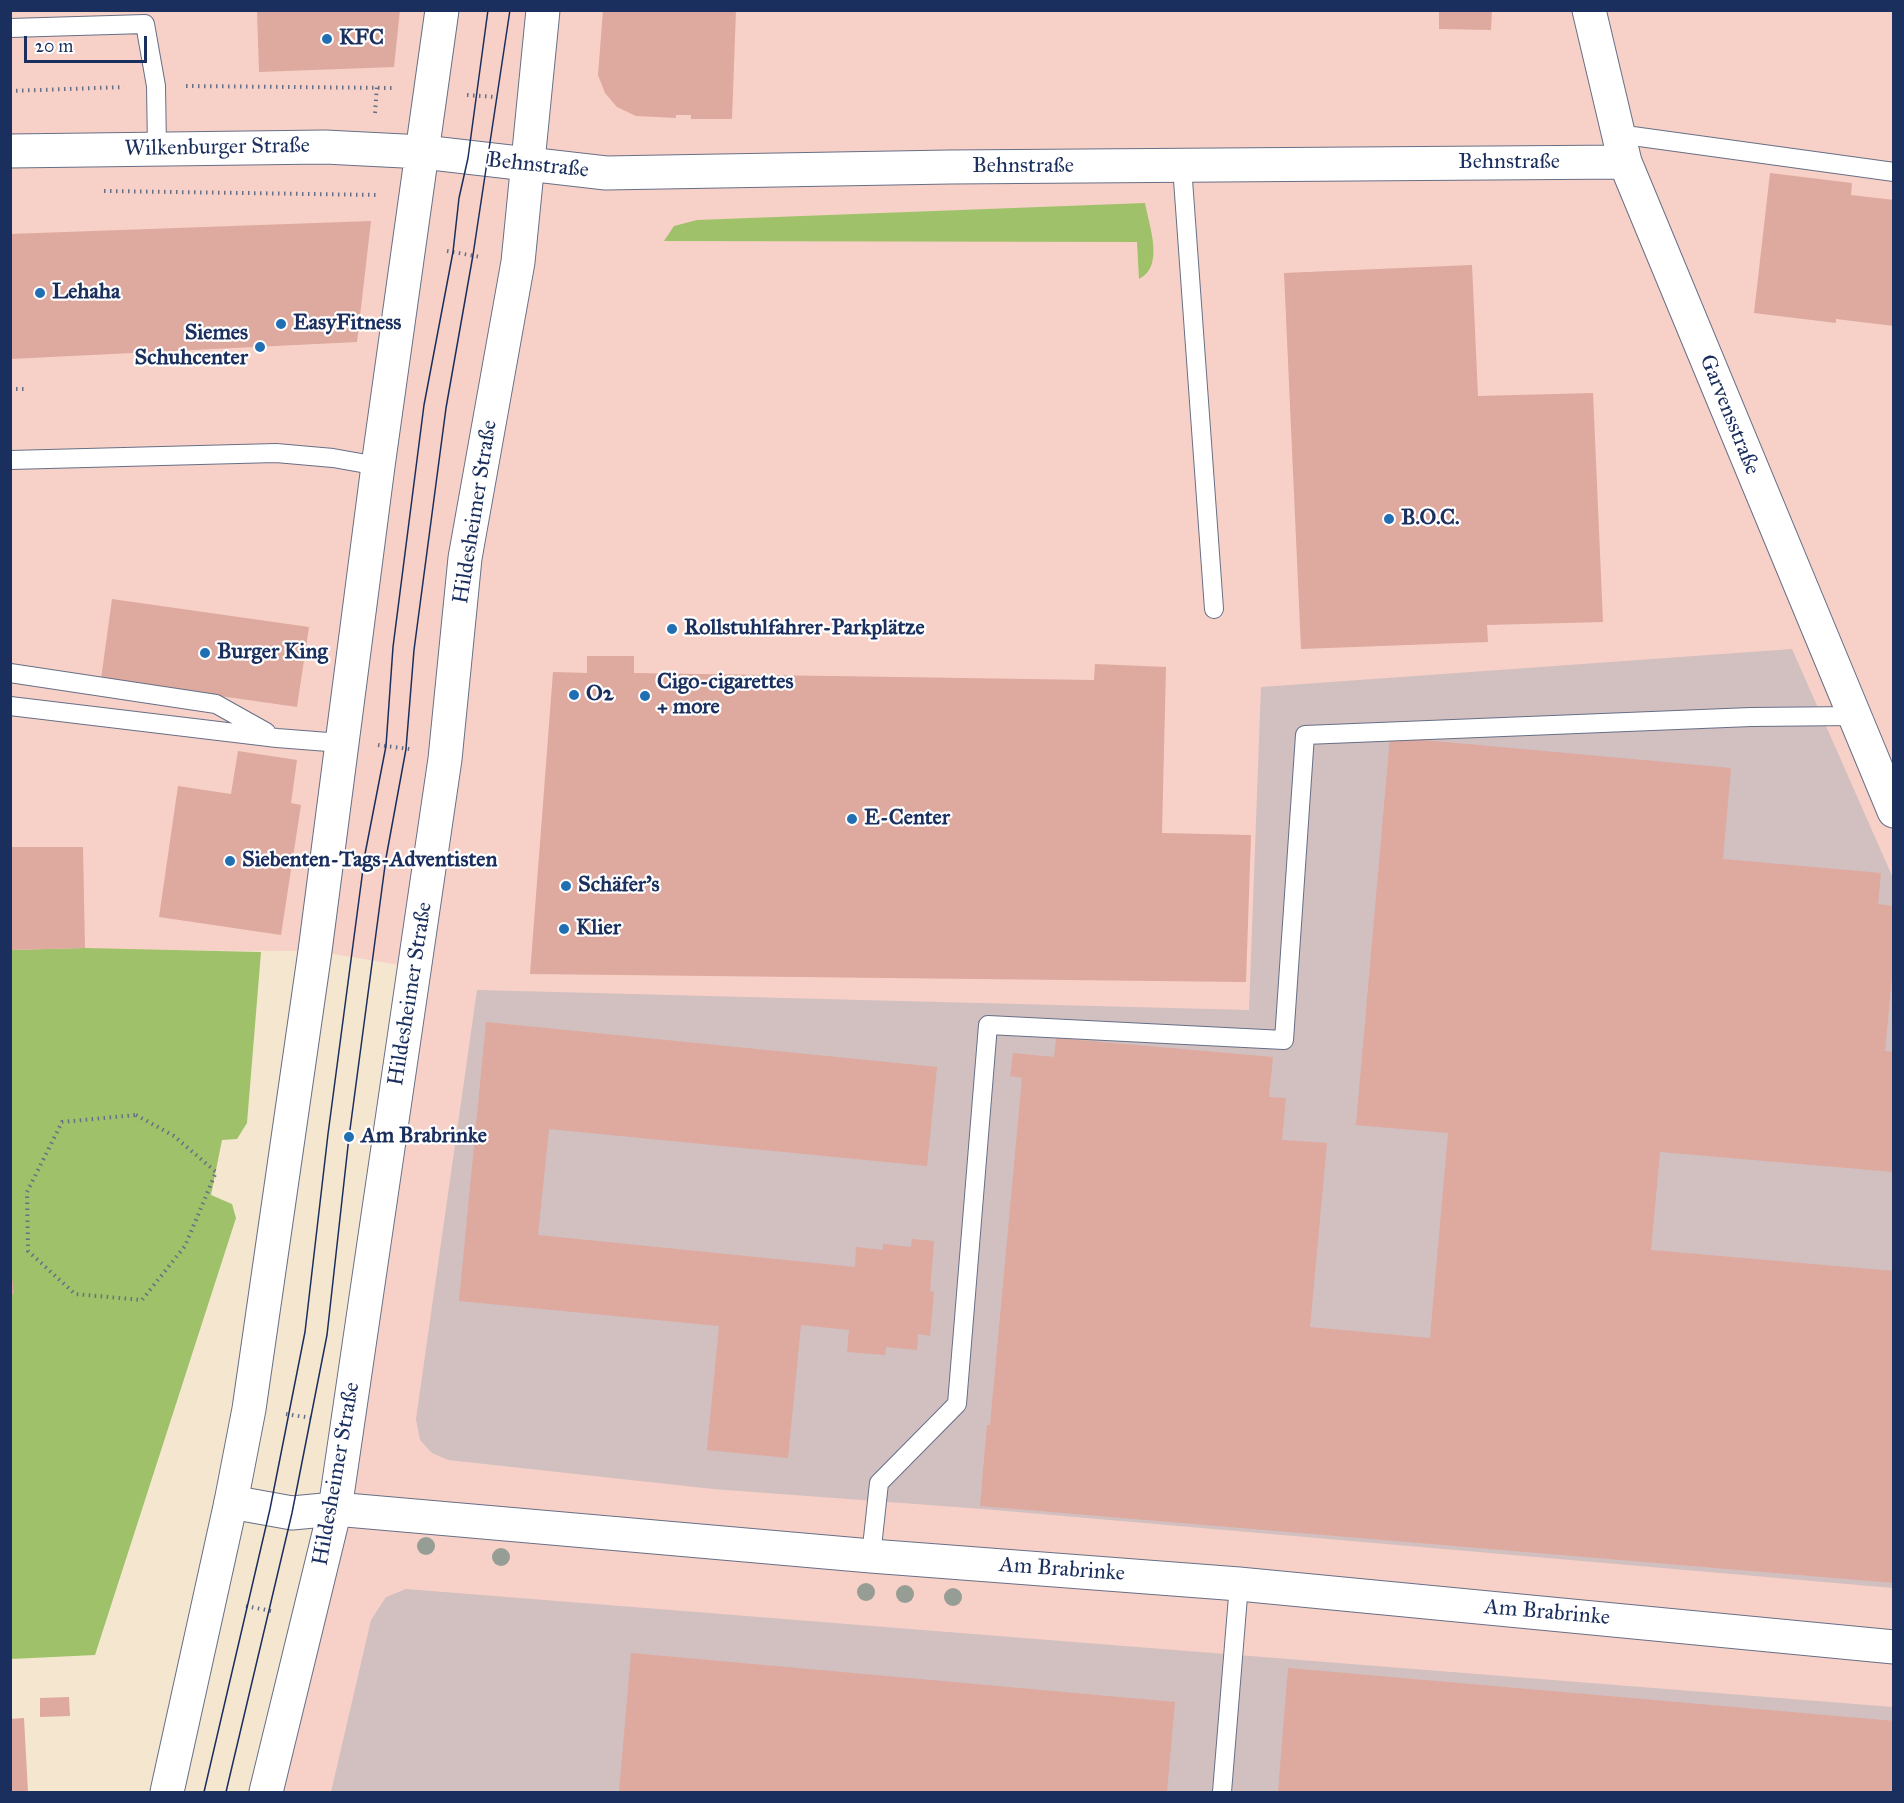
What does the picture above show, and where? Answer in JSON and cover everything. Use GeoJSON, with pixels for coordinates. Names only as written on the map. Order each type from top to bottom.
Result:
{"type":"FeatureCollection","features":[{"type":"Feature","properties":{"kind":"main road"},"geometry":{"type":"LineString","coordinates":[[167,1792],[231,1503],[249,1409],[315,951],[356,744],[378,466],[442,10]]}},
{"type":"Feature","properties":{"kind":"main road","name":"Hildesheimer Straße"},"geometry":{"type":"LineString","coordinates":[[266,1792],[335,1509],[445,759],[465,558],[518,262],[532,100],[543,10]]}},
{"type":"Feature","properties":{"kind":"main road","name":"Garvensstraße"},"geometry":{"type":"LineString","coordinates":[[1589,10],[1622,148],[1893,811]]}},
{"type":"Feature","properties":{"kind":"main road","name":"Wilkenburger Straße"},"geometry":{"type":"LineString","coordinates":[[10,151],[325,147],[423,152]]}},
{"type":"Feature","properties":{"kind":"main road","name":"Behnstraße"},"geometry":{"type":"LineString","coordinates":[[423,152],[528,166],[606,173],[1182,166],[1622,148]]}},
{"type":"Feature","properties":{"kind":"main road","name":"Am Brabrinke"},"geometry":{"type":"LineString","coordinates":[[231,1503],[292,1512],[335,1509],[871,1556],[1239,1584],[1893,1647]]}},
{"type":"Feature","properties":{"kind":"lane"},"geometry":{"type":"LineString","coordinates":[[10,28],[145,24],[156,86],[157,149]]}},
{"type":"Feature","properties":{"kind":"lane"},"geometry":{"type":"LineString","coordinates":[[1622,148],[1893,172]]}},
{"type":"Feature","properties":{"kind":"lane"},"geometry":{"type":"LineString","coordinates":[[1182,166],[1214,609]]}},
{"type":"Feature","properties":{"kind":"lane"},"geometry":{"type":"LineString","coordinates":[[10,460],[276,453],[333,458],[378,466]]}},
{"type":"Feature","properties":{"kind":"lane"},"geometry":{"type":"LineString","coordinates":[[10,673],[216,705],[277,738]]}},
{"type":"Feature","properties":{"kind":"lane"},"geometry":{"type":"LineString","coordinates":[[10,706],[277,738],[356,744]]}},
{"type":"Feature","properties":{"kind":"lane"},"geometry":{"type":"LineString","coordinates":[[871,1556],[879,1483],[957,1404],[988,1025],[1284,1040],[1305,735],[1751,717],[1854,716]]}},
{"type":"Feature","properties":{"kind":"lane"},"geometry":{"type":"LineString","coordinates":[[1222,1792],[1239,1584]]}},
{"type":"Feature","properties":{"kind":"path"},"geometry":{"type":"LineString","coordinates":[[10,90],[156,86],[377,86],[430,93],[532,100]]}},
{"type":"Feature","properties":{"kind":"path"},"geometry":{"type":"LineString","coordinates":[[93,191],[417,196]]}},
{"type":"Feature","properties":{"kind":"path"},"geometry":{"type":"LineString","coordinates":[[410,245],[518,262]]}},
{"type":"Feature","properties":{"kind":"path"},"geometry":{"type":"LineString","coordinates":[[10,389],[24,388]]}},
{"type":"Feature","properties":{"kind":"path"},"geometry":{"type":"LineString","coordinates":[[356,744],[415,751]]}},
{"type":"Feature","properties":{"kind":"path"},"geometry":{"type":"LineString","coordinates":[[136,1115],[174,1136],[216,1172],[185,1246],[142,1300],[75,1294],[28,1251],[27,1192],[62,1122],[136,1115]]}},
{"type":"Feature","properties":{"kind":"path"},"geometry":{"type":"LineString","coordinates":[[249,1409],[347,1424]]}},
{"type":"Feature","properties":{"kind":"path"},"geometry":{"type":"LineString","coordinates":[[210,1599],[309,1620]]}},
{"type":"Feature","properties":{"kind":"shaded area"},"geometry":{"type":"Polygon","coordinates":[[[10,11],[1893,11],[1893,1792],[266,1792],[424,969],[315,951],[11,950],[10,11]]]}},
{"type":"Feature","properties":{"kind":"shaded area"},"geometry":{"type":"Polygon","coordinates":[[[1792,649],[1893,878],[1893,1588],[983,1509],[713,1489],[448,1460],[432,1453],[420,1440],[416,1419],[477,990],[1249,1010],[1261,687],[1792,649]]]}},
{"type":"Feature","properties":{"kind":"shaded area"},"geometry":{"type":"Polygon","coordinates":[[[406,1589],[1893,1707],[1893,1792],[331,1792],[371,1620],[386,1597],[406,1589]]]}},
{"type":"Feature","properties":{"kind":"green space"},"geometry":{"type":"Polygon","coordinates":[[[1145,203],[1152,234],[1153,255],[1147,273],[1139,279],[1137,242],[664,241],[674,226],[697,220],[1145,203]]]}},
{"type":"Feature","properties":{"kind":"green space"},"geometry":{"type":"Polygon","coordinates":[[[85,948],[261,952],[247,1123],[237,1139],[222,1140],[211,1195],[232,1204],[236,1218],[95,1655],[11,1659],[10,950],[85,948]]]}},
{"type":"Feature","properties":{"kind":"building","name":"KFC"},"geometry":{"type":"Polygon","coordinates":[[[257,10],[400,10],[394,67],[259,72],[257,10]]]}},
{"type":"Feature","properties":{"kind":"building"},"geometry":{"type":"Polygon","coordinates":[[[603,10],[736,10],[732,119],[691,119],[691,115],[676,115],[676,118],[636,116],[617,107],[605,93],[598,75],[603,10]]]}},
{"type":"Feature","properties":{"kind":"building"},"geometry":{"type":"Polygon","coordinates":[[[1439,10],[1492,10],[1491,30],[1439,29],[1439,10]]]}},
{"type":"Feature","properties":{"kind":"building"},"geometry":{"type":"Polygon","coordinates":[[[1770,173],[1852,183],[1851,195],[1894,200],[1894,326],[1836,319],[1836,323],[1754,313],[1770,173]]]}},
{"type":"Feature","properties":{"kind":"building"},"geometry":{"type":"Polygon","coordinates":[[[371,221],[357,342],[10,359],[10,234],[371,221]]]}},
{"type":"Feature","properties":{"kind":"building","name":"B.O.C."},"geometry":{"type":"Polygon","coordinates":[[[1472,265],[1478,396],[1593,393],[1603,622],[1487,625],[1488,642],[1301,649],[1284,273],[1472,265]]]}},
{"type":"Feature","properties":{"kind":"building","name":"Burger King"},"geometry":{"type":"Polygon","coordinates":[[[112,599],[309,627],[297,707],[101,679],[112,599]]]}},
{"type":"Feature","properties":{"kind":"building","name":"E-Center"},"geometry":{"type":"Polygon","coordinates":[[[587,656],[634,656],[634,673],[1094,680],[1095,664],[1166,667],[1162,833],[1251,835],[1246,982],[530,974],[553,672],[587,673],[587,656]]]}},
{"type":"Feature","properties":{"kind":"building"},"geometry":{"type":"Polygon","coordinates":[[[1390,737],[1731,768],[1723,859],[1881,873],[1878,904],[1894,906],[1894,954],[1885,1051],[1894,1052],[1894,1172],[1660,1152],[1651,1250],[1894,1271],[1894,1583],[980,1506],[987,1425],[990,1425],[1022,1078],[1010,1076],[1013,1053],[1054,1057],[1056,1038],[1273,1057],[1269,1097],[1286,1098],[1282,1140],[1327,1143],[1310,1327],[1430,1338],[1448,1133],[1356,1125],[1390,737]]]}},
{"type":"Feature","properties":{"kind":"building","name":"Siebenten-Tags-Adventisten"},"geometry":{"type":"Polygon","coordinates":[[[238,751],[297,760],[291,803],[301,805],[281,935],[159,917],[178,786],[231,794],[238,751]]]}},
{"type":"Feature","properties":{"kind":"building"},"geometry":{"type":"Polygon","coordinates":[[[10,847],[83,847],[85,948],[10,950],[10,847]]]}},
{"type":"Feature","properties":{"kind":"building"},"geometry":{"type":"Polygon","coordinates":[[[486,1022],[937,1067],[927,1166],[549,1129],[538,1235],[855,1267],[856,1247],[883,1250],[883,1244],[911,1247],[912,1239],[934,1241],[930,1291],[934,1292],[930,1336],[918,1334],[917,1350],[886,1347],[885,1355],[847,1352],[849,1330],[801,1325],[788,1458],[707,1450],[719,1326],[459,1301],[486,1022]]]}},
{"type":"Feature","properties":{"kind":"building"},"geometry":{"type":"Polygon","coordinates":[[[10,1260],[14,1294],[10,1294],[10,1260]]]}},
{"type":"Feature","properties":{"kind":"building"},"geometry":{"type":"Polygon","coordinates":[[[631,1653],[1175,1702],[1167,1792],[619,1792],[631,1653]]]}},
{"type":"Feature","properties":{"kind":"building"},"geometry":{"type":"Polygon","coordinates":[[[1288,1668],[1894,1721],[1894,1792],[1278,1792],[1288,1668]]]}},
{"type":"Feature","properties":{"kind":"building"},"geometry":{"type":"Polygon","coordinates":[[[69,1697],[70,1716],[40,1717],[40,1698],[69,1697]]]}},
{"type":"Feature","properties":{"kind":"building"},"geometry":{"type":"Polygon","coordinates":[[[24,1718],[28,1792],[10,1792],[10,1719],[24,1718]]]}},
{"type":"Feature","properties":{"kind":"tram line"},"geometry":{"type":"LineString","coordinates":[[204,1792],[270,1509],[305,1332],[328,1134],[365,854],[386,746],[393,647],[424,405],[453,252],[488,10]]}},
{"type":"Feature","properties":{"kind":"tram line"},"geometry":{"type":"LineString","coordinates":[[226,1792],[292,1513],[327,1335],[349,1137],[386,858],[406,749],[414,650],[446,408],[473,255],[510,10]]}},
{"type":"Feature","properties":{"kind":"place","name":"KFC"},"geometry":{"type":"Point","coordinates":[327,39]}},
{"type":"Feature","properties":{"kind":"place","name":"Lehaha"},"geometry":{"type":"Point","coordinates":[40,293]}},
{"type":"Feature","properties":{"kind":"place","name":"EasyFitness"},"geometry":{"type":"Point","coordinates":[281,324]}},
{"type":"Feature","properties":{"kind":"place","name":"Siemes Schuhcenter"},"geometry":{"type":"Point","coordinates":[260,347]}},
{"type":"Feature","properties":{"kind":"place","name":"B.O.C."},"geometry":{"type":"Point","coordinates":[1389,519]}},
{"type":"Feature","properties":{"kind":"place","name":"Rollstuhlfahrer-Parkplätze"},"geometry":{"type":"Point","coordinates":[672,629]}},
{"type":"Feature","properties":{"kind":"place","name":"Burger King"},"geometry":{"type":"Point","coordinates":[205,653]}},
{"type":"Feature","properties":{"kind":"place","name":"O2"},"geometry":{"type":"Point","coordinates":[574,695]}},
{"type":"Feature","properties":{"kind":"place","name":"Cigo-cigarettes + more"},"geometry":{"type":"Point","coordinates":[645,696]}},
{"type":"Feature","properties":{"kind":"place","name":"E-Center"},"geometry":{"type":"Point","coordinates":[852,819]}},
{"type":"Feature","properties":{"kind":"place","name":"Siebenten-Tags-Adventisten"},"geometry":{"type":"Point","coordinates":[230,861]}},
{"type":"Feature","properties":{"kind":"place","name":"Schäfer's"},"geometry":{"type":"Point","coordinates":[566,886]}},
{"type":"Feature","properties":{"kind":"place","name":"Klier"},"geometry":{"type":"Point","coordinates":[564,929]}},
{"type":"Feature","properties":{"kind":"place","name":"Am Brabrinke"},"geometry":{"type":"Point","coordinates":[349,1137]}}]}
